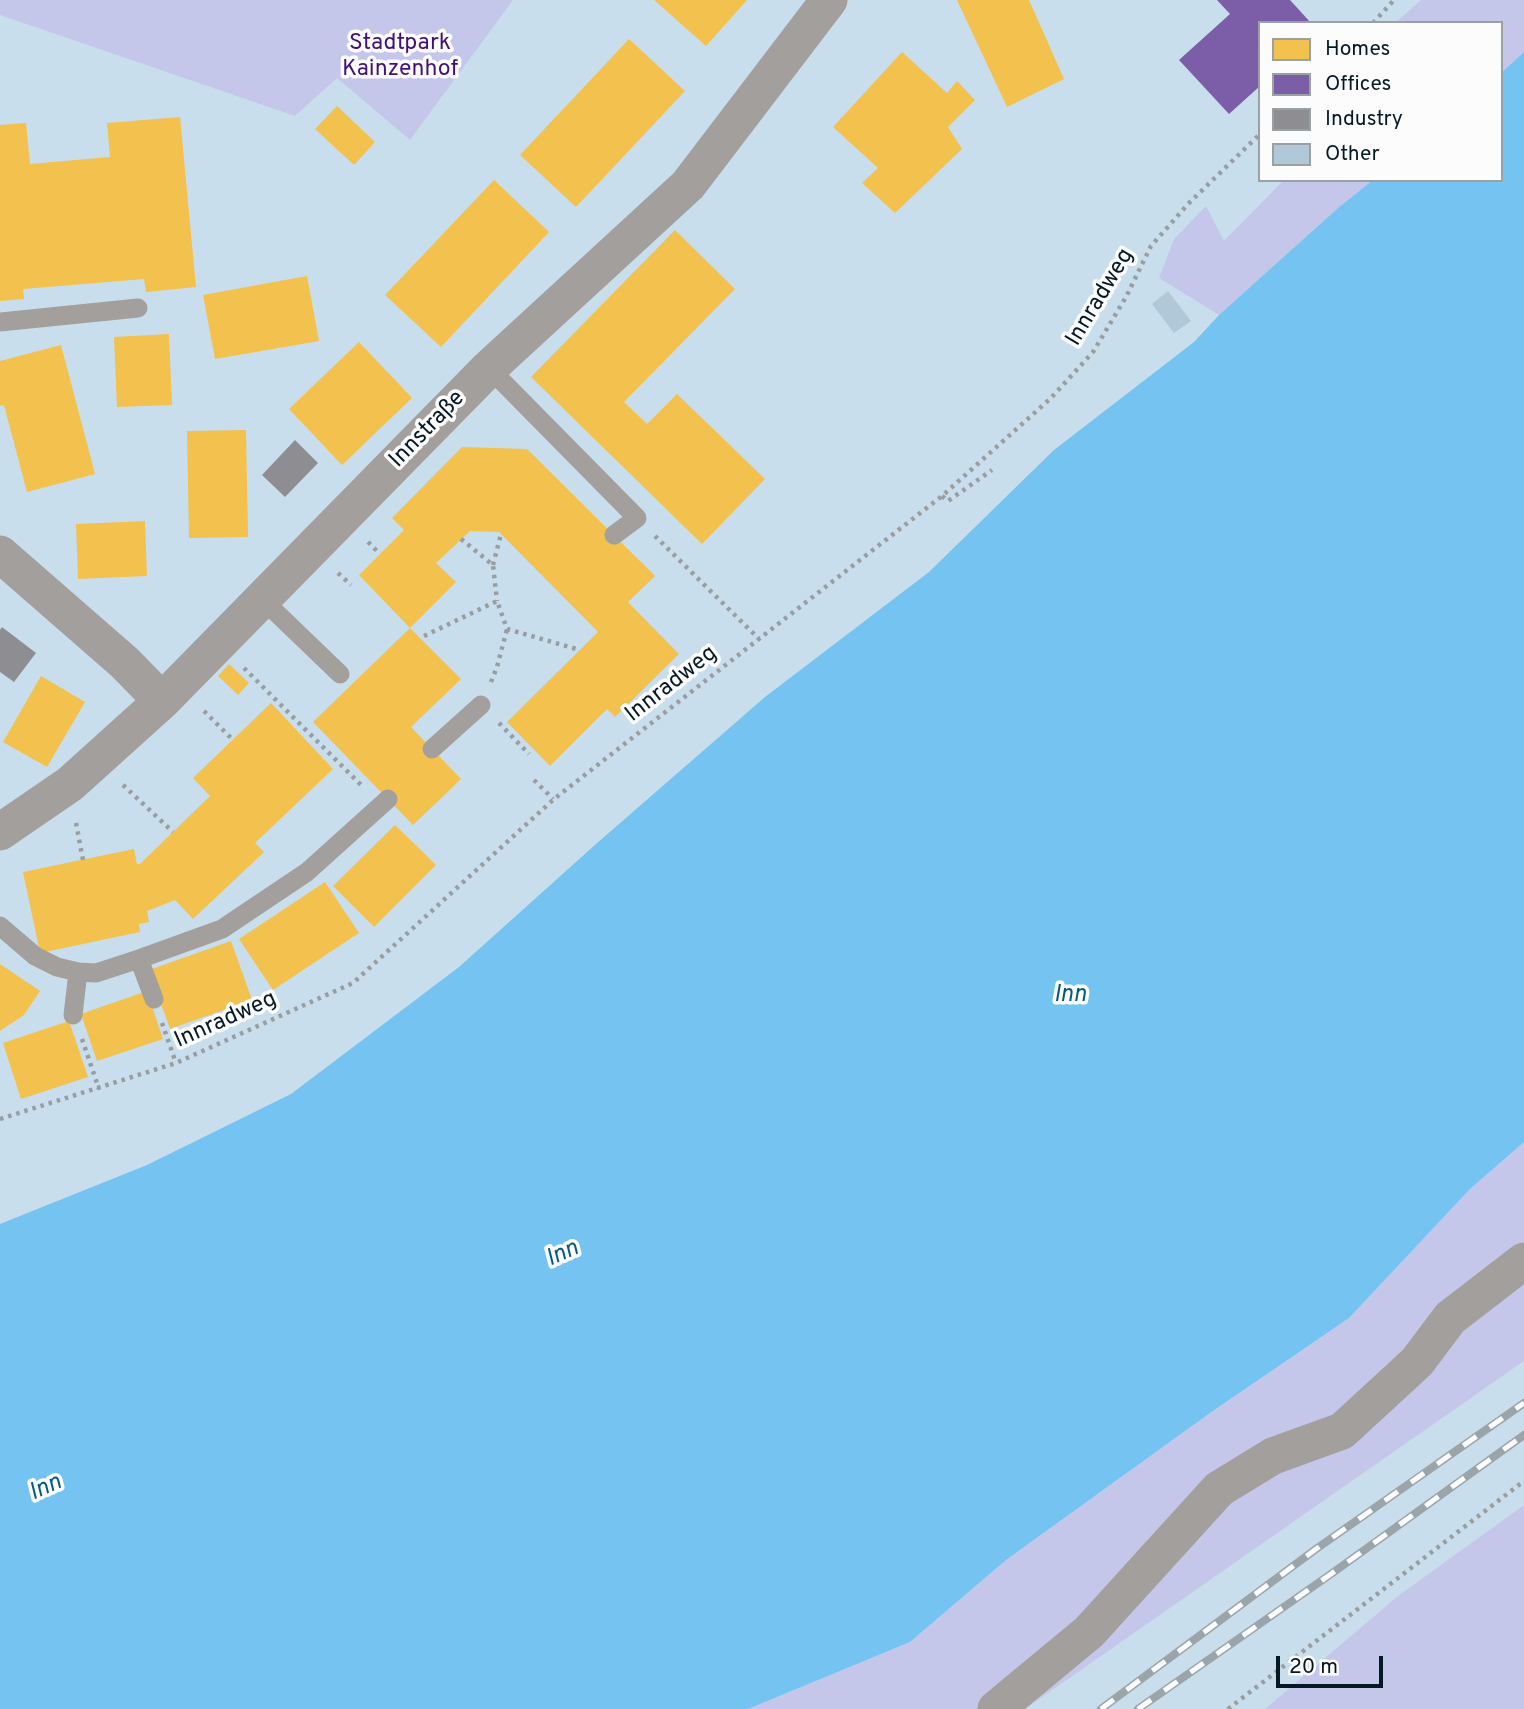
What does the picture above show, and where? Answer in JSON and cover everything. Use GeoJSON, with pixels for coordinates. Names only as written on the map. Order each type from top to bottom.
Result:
{"type":"FeatureCollection","features":[{"type":"Feature","properties":{"kind":"street","name":"Innstraße"},"geometry":{"type":"LineString","coordinates":[[0,832],[70,785],[162,701],[489,368],[688,185],[829,0]]}},
{"type":"Feature","properties":{"kind":"street"},"geometry":{"type":"LineString","coordinates":[[0,554],[125,663],[162,701]]}},
{"type":"Feature","properties":{"kind":"street"},"geometry":{"type":"LineString","coordinates":[[996,1709],[1089,1632],[1219,1489],[1273,1456],[1342,1431],[1416,1362],[1450,1318],[1524,1261]]}},
{"type":"Feature","properties":{"kind":"lane"},"geometry":{"type":"LineString","coordinates":[[0,322],[138,308]]}},
{"type":"Feature","properties":{"kind":"lane"},"geometry":{"type":"LineString","coordinates":[[489,368],[637,518],[614,536]]}},
{"type":"Feature","properties":{"kind":"lane"},"geometry":{"type":"LineString","coordinates":[[262,599],[340,674]]}},
{"type":"Feature","properties":{"kind":"lane"},"geometry":{"type":"LineString","coordinates":[[432,749],[481,705]]}},
{"type":"Feature","properties":{"kind":"lane"},"geometry":{"type":"LineString","coordinates":[[0,926],[35,956],[57,967],[78,972],[96,972],[139,959],[222,929],[307,872],[384,802]]}},
{"type":"Feature","properties":{"kind":"lane"},"geometry":{"type":"LineString","coordinates":[[139,959],[155,999]]}},
{"type":"Feature","properties":{"kind":"lane"},"geometry":{"type":"LineString","coordinates":[[73,1015],[78,972]]}},
{"type":"Feature","properties":{"kind":"path"},"geometry":{"type":"LineString","coordinates":[[1375,21],[1394,0]]}},
{"type":"Feature","properties":{"kind":"path","name":"Innradweg"},"geometry":{"type":"LineString","coordinates":[[0,1119],[176,1063],[353,983],[554,799],[942,496],[1051,398],[1093,352],[1126,297],[1151,246],[1196,196],[1258,136]]}},
{"type":"Feature","properties":{"kind":"path"},"geometry":{"type":"LineString","coordinates":[[942,496],[948,501],[992,470]]}},
{"type":"Feature","properties":{"kind":"path"},"geometry":{"type":"LineString","coordinates":[[637,518],[759,639]]}},
{"type":"Feature","properties":{"kind":"path"},"geometry":{"type":"LineString","coordinates":[[502,534],[493,565],[497,601],[507,629],[580,650]]}},
{"type":"Feature","properties":{"kind":"path"},"geometry":{"type":"LineString","coordinates":[[461,539],[493,565]]}},
{"type":"Feature","properties":{"kind":"path"},"geometry":{"type":"LineString","coordinates":[[424,636],[497,601]]}},
{"type":"Feature","properties":{"kind":"path"},"geometry":{"type":"LineString","coordinates":[[219,643],[384,802]]}},
{"type":"Feature","properties":{"kind":"path"},"geometry":{"type":"LineString","coordinates":[[97,760],[173,832]]}},
{"type":"Feature","properties":{"kind":"path"},"geometry":{"type":"LineString","coordinates":[[534,780],[554,799]]}},
{"type":"Feature","properties":{"kind":"path"},"geometry":{"type":"LineString","coordinates":[[73,1015],[99,1089]]}},
{"type":"Feature","properties":{"kind":"path"},"geometry":{"type":"LineString","coordinates":[[166,1036],[176,1063]]}},
{"type":"Feature","properties":{"kind":"path"},"geometry":{"type":"LineString","coordinates":[[1228,1709],[1524,1481]]}},
{"type":"Feature","properties":{"kind":"green space","name":"Stadtpark Kainzenhof"},"geometry":{"type":"Polygon","coordinates":[[[0,0],[513,0],[410,140],[337,78],[295,116],[0,15],[0,0]]]}},
{"type":"Feature","properties":{"kind":"green space"},"geometry":{"type":"Polygon","coordinates":[[[1421,0],[1524,0],[1524,52],[1503,71],[1503,21],[1397,21],[1421,0]]]}},
{"type":"Feature","properties":{"kind":"green space"},"geometry":{"type":"Polygon","coordinates":[[[1282,182],[1370,182],[1219,315],[1159,278],[1174,239],[1206,206],[1224,241],[1282,182]]]}},
{"type":"Feature","properties":{"kind":"green space"},"geometry":{"type":"Polygon","coordinates":[[[1524,1142],[1524,1361],[1025,1709],[748,1709],[910,1642],[1006,1560],[1210,1413],[1349,1318],[1470,1189],[1524,1142]]]}},
{"type":"Feature","properties":{"kind":"green space"},"geometry":{"type":"Polygon","coordinates":[[[1524,1505],[1524,1709],[1265,1709],[1398,1596],[1524,1505]]]}},
{"type":"Feature","properties":{"kind":"water","name":"Inn"},"geometry":{"type":"Polygon","coordinates":[[[1524,52],[1524,1142],[1470,1189],[1349,1318],[1210,1413],[1006,1560],[910,1642],[748,1709],[0,1709],[0,1224],[147,1165],[291,1094],[459,967],[765,697],[929,572],[1054,450],[1194,342],[1219,315],[1370,182],[1503,182],[1503,71],[1524,52]]]}},
{"type":"Feature","properties":{"kind":"building: Homes"},"geometry":{"type":"Polygon","coordinates":[[[654,0],[747,0],[706,46],[654,0]]]}},
{"type":"Feature","properties":{"kind":"building: Homes"},"geometry":{"type":"Polygon","coordinates":[[[957,0],[1029,0],[1064,79],[1007,107],[957,0]]]}},
{"type":"Feature","properties":{"kind":"building: Homes"},"geometry":{"type":"Polygon","coordinates":[[[629,39],[685,91],[576,207],[520,155],[629,39]]]}},
{"type":"Feature","properties":{"kind":"building: Homes"},"geometry":{"type":"Polygon","coordinates":[[[902,52],[947,93],[957,81],[975,100],[948,127],[962,149],[895,213],[862,183],[878,168],[833,127],[902,52]]]}},
{"type":"Feature","properties":{"kind":"building: Homes"},"geometry":{"type":"Polygon","coordinates":[[[337,106],[375,142],[354,165],[315,129],[337,106]]]}},
{"type":"Feature","properties":{"kind":"building: Homes"},"geometry":{"type":"Polygon","coordinates":[[[180,117],[196,287],[146,292],[144,279],[23,289],[24,299],[0,301],[0,125],[26,123],[30,164],[110,157],[107,123],[180,117]]]}},
{"type":"Feature","properties":{"kind":"building: Homes"},"geometry":{"type":"Polygon","coordinates":[[[494,180],[549,232],[441,347],[385,295],[494,180]]]}},
{"type":"Feature","properties":{"kind":"building: Homes"},"geometry":{"type":"Polygon","coordinates":[[[675,230],[735,289],[624,402],[647,424],[677,394],[765,479],[702,544],[531,377],[675,230]]]}},
{"type":"Feature","properties":{"kind":"building: Homes"},"geometry":{"type":"Polygon","coordinates":[[[307,276],[319,341],[215,359],[203,295],[307,276]]]}},
{"type":"Feature","properties":{"kind":"building: Homes"},"geometry":{"type":"Polygon","coordinates":[[[169,334],[172,405],[117,407],[114,337],[169,334]]]}},
{"type":"Feature","properties":{"kind":"building: Homes"},"geometry":{"type":"Polygon","coordinates":[[[359,342],[412,398],[342,465],[289,409],[359,342]]]}},
{"type":"Feature","properties":{"kind":"building: Homes"},"geometry":{"type":"Polygon","coordinates":[[[61,345],[95,474],[27,492],[4,405],[0,406],[0,361],[61,345]]]}},
{"type":"Feature","properties":{"kind":"building: Homes"},"geometry":{"type":"Polygon","coordinates":[[[246,430],[248,537],[189,538],[187,431],[246,430]]]}},
{"type":"Feature","properties":{"kind":"building: Homes"},"geometry":{"type":"Polygon","coordinates":[[[462,447],[527,449],[655,576],[628,602],[679,654],[615,717],[607,709],[550,766],[507,722],[598,632],[499,532],[470,531],[436,563],[456,582],[410,628],[359,575],[404,530],[392,518],[462,447]]]}},
{"type":"Feature","properties":{"kind":"building: Homes"},"geometry":{"type":"Polygon","coordinates":[[[145,521],[147,576],[78,579],[76,524],[145,521]]]}},
{"type":"Feature","properties":{"kind":"building: Homes"},"geometry":{"type":"Polygon","coordinates":[[[410,628],[461,679],[411,727],[461,779],[413,825],[313,722],[410,628]]]}},
{"type":"Feature","properties":{"kind":"building: Homes"},"geometry":{"type":"Polygon","coordinates":[[[229,664],[249,683],[238,695],[218,676],[229,664]]]}},
{"type":"Feature","properties":{"kind":"building: Homes"},"geometry":{"type":"Polygon","coordinates":[[[41,676],[85,702],[47,767],[3,742],[41,676]]]}},
{"type":"Feature","properties":{"kind":"building: Homes"},"geometry":{"type":"Polygon","coordinates":[[[271,703],[333,769],[255,843],[264,852],[193,919],[175,900],[147,911],[149,922],[139,924],[140,932],[40,953],[23,872],[134,849],[137,864],[140,864],[210,796],[193,778],[271,703]]]}},
{"type":"Feature","properties":{"kind":"building: Homes"},"geometry":{"type":"Polygon","coordinates":[[[395,825],[436,865],[374,927],[333,886],[395,825]]]}},
{"type":"Feature","properties":{"kind":"building: Homes"},"geometry":{"type":"Polygon","coordinates":[[[325,882],[359,933],[273,990],[239,939],[325,882]]]}},
{"type":"Feature","properties":{"kind":"building: Homes"},"geometry":{"type":"Polygon","coordinates":[[[231,941],[252,1000],[170,1029],[149,970],[231,941]]]}},
{"type":"Feature","properties":{"kind":"building: Homes"},"geometry":{"type":"Polygon","coordinates":[[[0,964],[40,991],[24,1015],[0,1031],[0,964]]]}},
{"type":"Feature","properties":{"kind":"building: Homes"},"geometry":{"type":"Polygon","coordinates":[[[147,991],[163,1039],[97,1061],[81,1014],[147,991]]]}},
{"type":"Feature","properties":{"kind":"building: Homes"},"geometry":{"type":"Polygon","coordinates":[[[69,1021],[88,1077],[21,1099],[3,1043],[69,1021]]]}},
{"type":"Feature","properties":{"kind":"building: Offices"},"geometry":{"type":"Polygon","coordinates":[[[1217,0],[1290,0],[1309,21],[1258,21],[1258,88],[1229,114],[1179,60],[1230,14],[1217,0]]]}},
{"type":"Feature","properties":{"kind":"building: Industry"},"geometry":{"type":"Polygon","coordinates":[[[295,440],[318,463],[285,497],[262,475],[295,440]]]}},
{"type":"Feature","properties":{"kind":"building: Industry"},"geometry":{"type":"Polygon","coordinates":[[[2,627],[36,653],[14,682],[0,672],[2,627]]]}},
{"type":"Feature","properties":{"kind":"building: Other"},"geometry":{"type":"Polygon","coordinates":[[[1168,291],[1191,321],[1174,333],[1152,304],[1168,291]]]}},
{"type":"Feature","properties":{"kind":"railway"},"geometry":{"type":"LineString","coordinates":[[1101,1709],[1316,1549],[1524,1403]]}},
{"type":"Feature","properties":{"kind":"railway"},"geometry":{"type":"LineString","coordinates":[[1138,1709],[1524,1435]]}}]}
